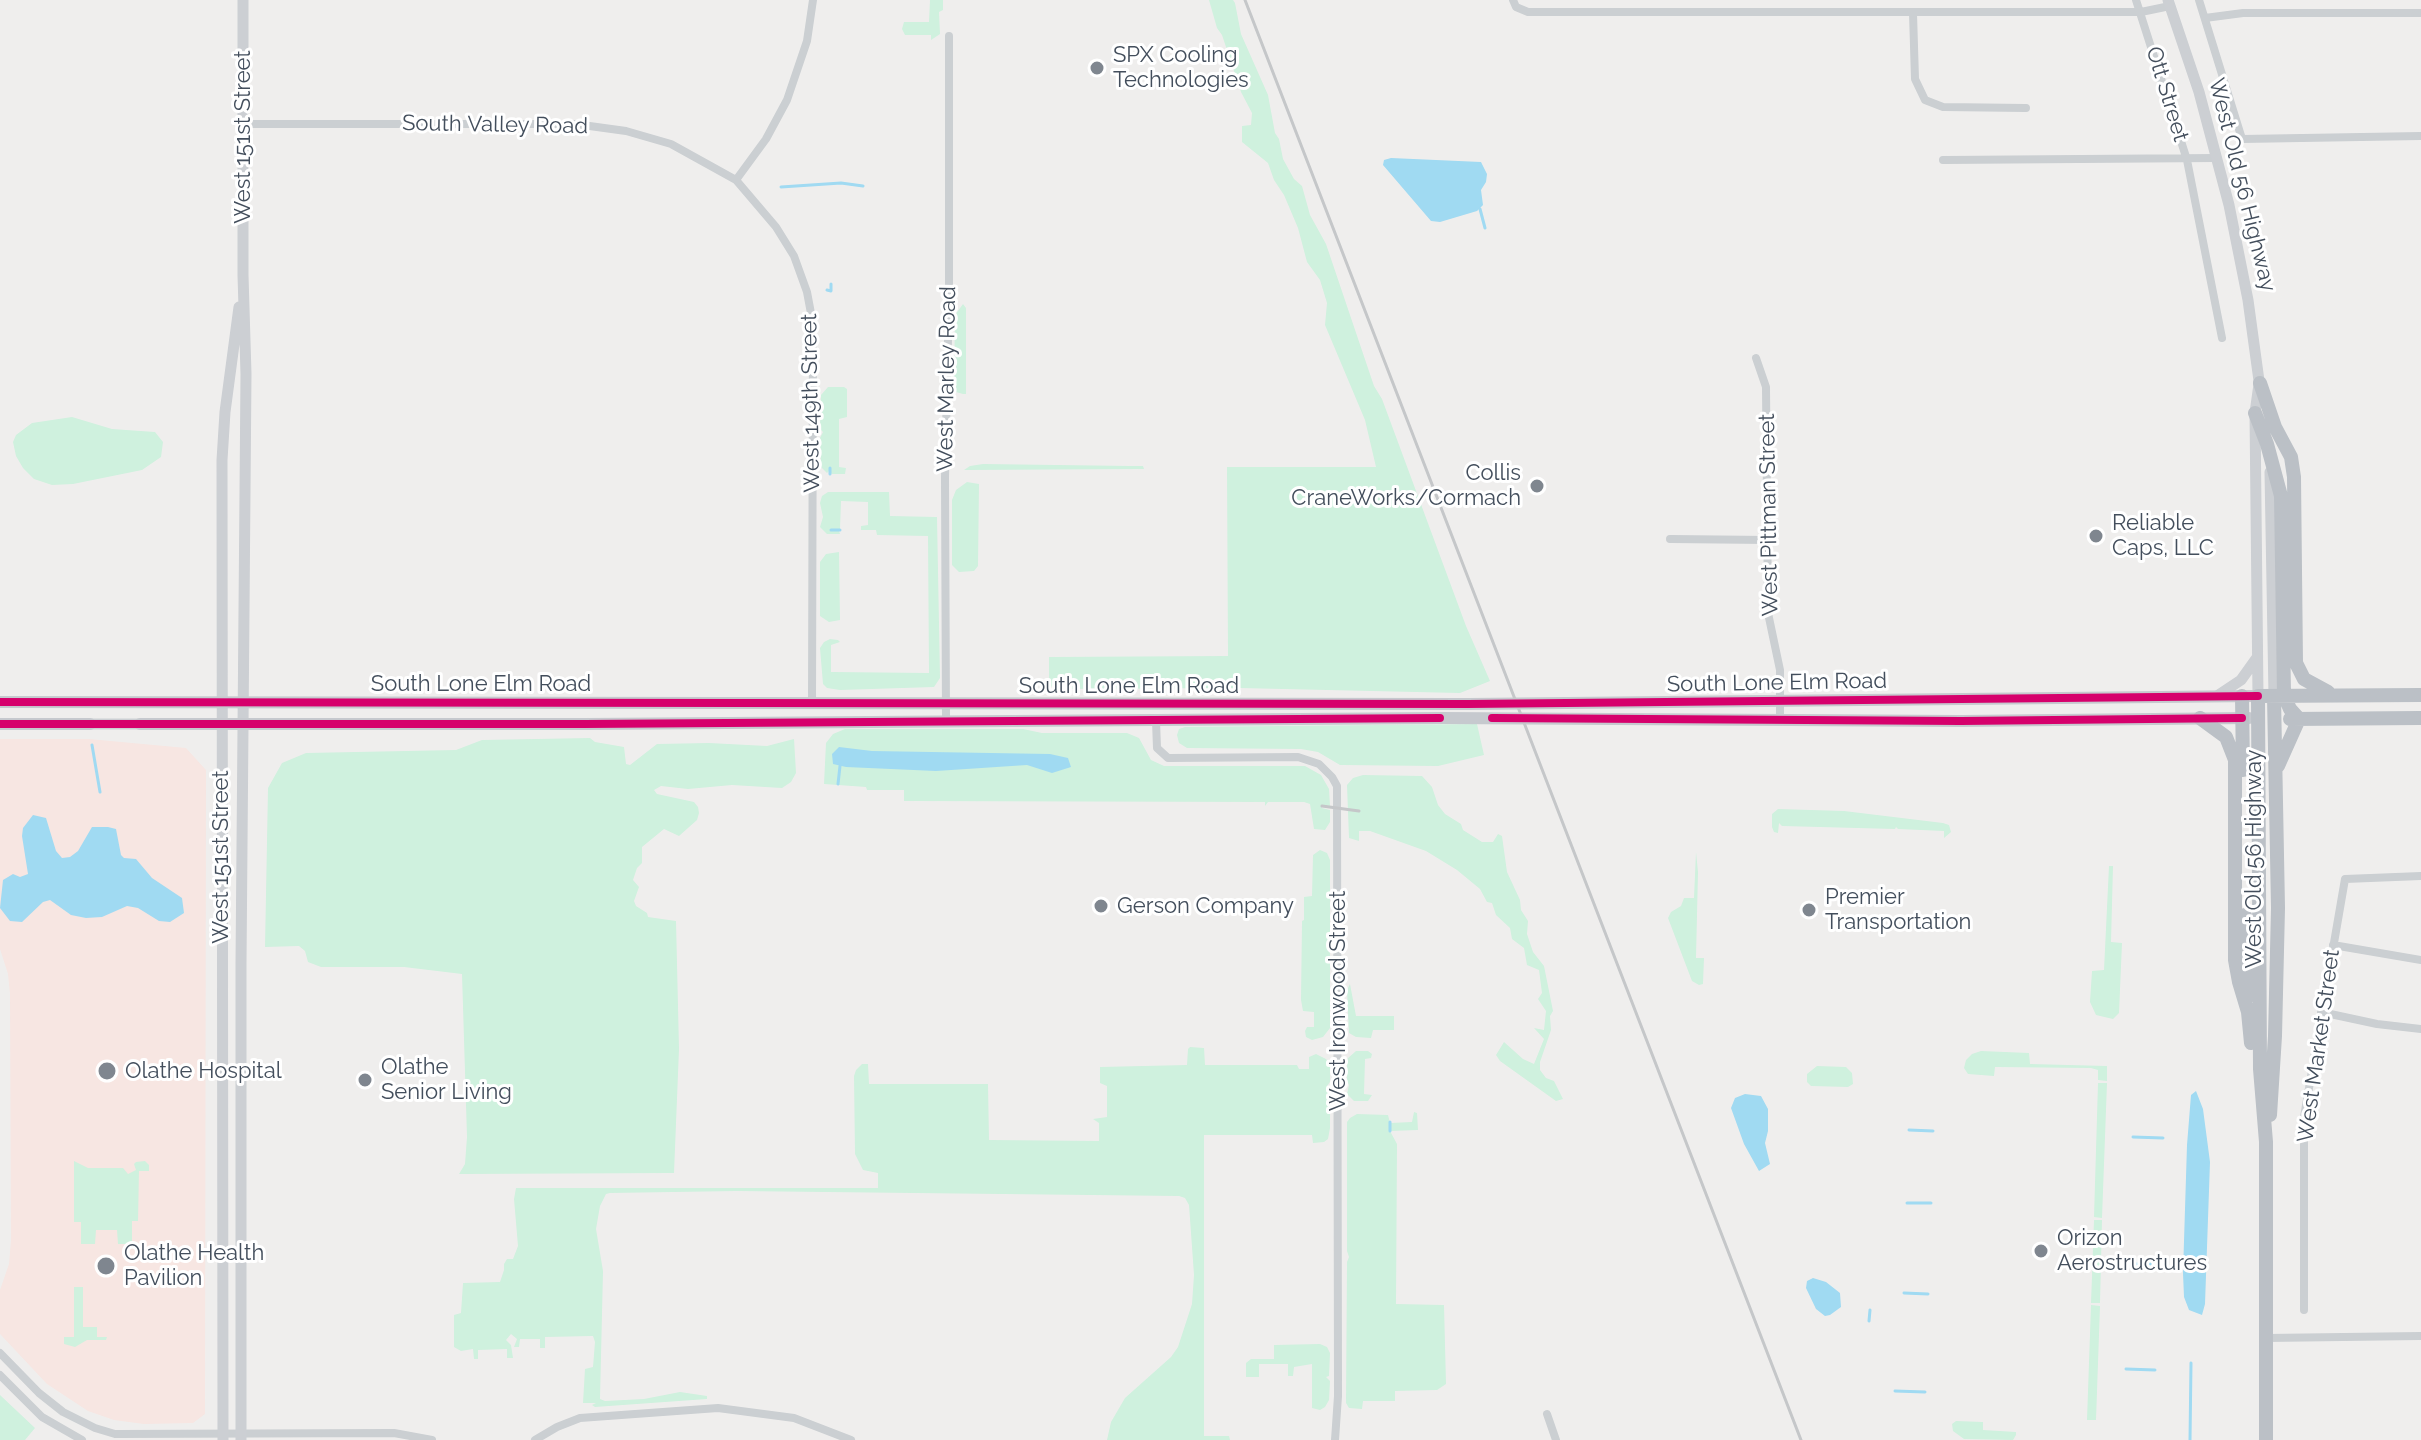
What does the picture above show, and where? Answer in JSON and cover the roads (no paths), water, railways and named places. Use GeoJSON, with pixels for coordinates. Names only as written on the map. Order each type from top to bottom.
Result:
{"type":"FeatureCollection","features":[{"type":"Feature","properties":{"kind":"highway"},"geometry":{"type":"LineString","coordinates":[[2260,383],[2275,427],[2291,457],[2294,477],[2296,663],[2304,679],[2335,695]]}},
{"type":"Feature","properties":{"kind":"highway","name":"West Old 56 Highway"},"geometry":{"type":"LineString","coordinates":[[2255,413],[2267,444],[2283,515],[2279,696],[2274,718],[2278,908],[2275,1036],[2273,1094],[2266,1142]]}},
{"type":"Feature","properties":{"kind":"highway"},"geometry":{"type":"LineString","coordinates":[[2258,696],[2421,695]]}},
{"type":"Feature","properties":{"kind":"highway"},"geometry":{"type":"LineString","coordinates":[[2242,696],[2247,975],[2275,1036]]}},
{"type":"Feature","properties":{"kind":"highway","name":"West Old 56 Highway"},"geometry":{"type":"LineString","coordinates":[[2258,696],[2260,1069],[2266,1142],[2266,1440]]}},
{"type":"Feature","properties":{"kind":"highway"},"geometry":{"type":"LineString","coordinates":[[2279,696],[2299,719]]}},
{"type":"Feature","properties":{"kind":"highway"},"geometry":{"type":"LineString","coordinates":[[2200,718],[2226,737],[2235,760],[2235,960],[2248,1012],[2254,1091],[2266,1142]]}},
{"type":"Feature","properties":{"kind":"highway"},"geometry":{"type":"LineString","coordinates":[[2258,718],[2421,718]]}},
{"type":"Feature","properties":{"kind":"highway"},"geometry":{"type":"LineString","coordinates":[[2275,775],[2299,719]]}},
{"type":"Feature","properties":{"kind":"main road","name":"West 151st Street"},"geometry":{"type":"LineString","coordinates":[[241,1437],[246,374],[243,0]]}},
{"type":"Feature","properties":{"kind":"main road","name":"West Old 56 Highway"},"geometry":{"type":"LineString","coordinates":[[2169,3],[2216,158],[2248,300],[2267,444]]}},
{"type":"Feature","properties":{"kind":"main road","name":"West 151st Street"},"geometry":{"type":"LineString","coordinates":[[223,1437],[223,448],[243,275]]}},
{"type":"Feature","properties":{"kind":"main road","name":"West Old 56 Highway"},"geometry":{"type":"LineString","coordinates":[[2258,696],[2255,413],[2260,383]]}},
{"type":"Feature","properties":{"kind":"main road"},"geometry":{"type":"LineString","coordinates":[[2215,697],[2241,680],[2258,655]]}},
{"type":"Feature","properties":{"kind":"main road","name":"South Lone Elm Road"},"geometry":{"type":"LineString","coordinates":[[0,702],[1571,704],[1780,699],[2258,696]]}},
{"type":"Feature","properties":{"kind":"main road","name":"South Lone Elm Road"},"geometry":{"type":"LineString","coordinates":[[0,724],[2258,718]]}},
{"type":"Feature","properties":{"kind":"main road"},"geometry":{"type":"LineString","coordinates":[[222,1182],[242,1182]]}},
{"type":"Feature","properties":{"kind":"street"},"geometry":{"type":"LineString","coordinates":[[736,180],[766,139],[791,90],[807,41],[813,0]]}},
{"type":"Feature","properties":{"kind":"street","name":"Ott Street"},"geometry":{"type":"LineString","coordinates":[[2136,0],[2187,160],[2216,158]]}},
{"type":"Feature","properties":{"kind":"street"},"geometry":{"type":"LineString","coordinates":[[2199,0],[2242,139],[2421,136]]}},
{"type":"Feature","properties":{"kind":"street"},"geometry":{"type":"LineString","coordinates":[[1514,3],[1528,12],[1913,13],[2141,12],[2169,3]]}},
{"type":"Feature","properties":{"kind":"street"},"geometry":{"type":"LineString","coordinates":[[1913,13],[1915,70],[1919,90],[1931,104],[1943,107],[2026,108]]}},
{"type":"Feature","properties":{"kind":"street"},"geometry":{"type":"LineString","coordinates":[[2205,18],[2243,13],[2421,13]]}},
{"type":"Feature","properties":{"kind":"street","name":"West Marley Road"},"geometry":{"type":"LineString","coordinates":[[946,722],[949,36]]}},
{"type":"Feature","properties":{"kind":"street","name":"South Valley Road"},"geometry":{"type":"LineString","coordinates":[[243,124],[575,124],[626,131],[671,144],[736,180]]}},
{"type":"Feature","properties":{"kind":"street"},"geometry":{"type":"LineString","coordinates":[[1943,160],[2187,160],[2222,338]]}},
{"type":"Feature","properties":{"kind":"street","name":"West 149th Street"},"geometry":{"type":"LineString","coordinates":[[736,180],[768,217],[794,256],[807,292],[813,324],[812,703]]}},
{"type":"Feature","properties":{"kind":"street","name":"West Pittman Street"},"geometry":{"type":"LineString","coordinates":[[1756,358],[1766,387],[1768,613],[1780,670],[1780,720]]}},
{"type":"Feature","properties":{"kind":"street"},"geometry":{"type":"LineString","coordinates":[[1670,539],[1768,540]]}},
{"type":"Feature","properties":{"kind":"street","name":"West Ironwood Street"},"geometry":{"type":"LineString","coordinates":[[1156,721],[1157,748],[1168,758],[1298,757],[1319,764],[1337,786],[1338,1396],[1335,1440]]}},
{"type":"Feature","properties":{"kind":"street","name":"West Market Street"},"geometry":{"type":"LineString","coordinates":[[2304,1310],[2304,1117],[2345,879],[2421,876]]}},
{"type":"Feature","properties":{"kind":"street"},"geometry":{"type":"LineString","coordinates":[[2333,945],[2421,960]]}},
{"type":"Feature","properties":{"kind":"street"},"geometry":{"type":"LineString","coordinates":[[2321,1012],[2377,1024],[2421,1029]]}},
{"type":"Feature","properties":{"kind":"street"},"geometry":{"type":"LineString","coordinates":[[2266,1338],[2421,1336]]}},
{"type":"Feature","properties":{"kind":"street"},"geometry":{"type":"LineString","coordinates":[[0,1353],[53,1405],[95,1428],[130,1435],[241,1437],[394,1433],[432,1440]]}},
{"type":"Feature","properties":{"kind":"street"},"geometry":{"type":"LineString","coordinates":[[0,1375],[42,1417],[82,1440]]}},
{"type":"Feature","properties":{"kind":"street"},"geometry":{"type":"LineString","coordinates":[[535,1440],[580,1418],[718,1408],[794,1418],[851,1440]]}},
{"type":"Feature","properties":{"kind":"street"},"geometry":{"type":"LineString","coordinates":[[1547,1414],[1556,1440]]}},
{"type":"Feature","properties":{"kind":"water"},"geometry":{"type":"Polygon","coordinates":[[[1384,160],[1481,162],[1487,174],[1481,190],[1483,205],[1477,211],[1440,222],[1431,221],[1383,165],[1384,160]]]}},
{"type":"Feature","properties":{"kind":"water"},"geometry":{"type":"Polygon","coordinates":[[[839,747],[872,751],[1050,754],[1068,758],[1071,767],[1052,773],[1027,765],[936,771],[846,767],[833,764],[832,754],[839,747]]]}},
{"type":"Feature","properties":{"kind":"water"},"geometry":{"type":"Polygon","coordinates":[[[33,815],[46,818],[56,851],[62,858],[78,851],[92,827],[116,829],[121,855],[136,859],[152,878],[182,898],[184,913],[170,922],[159,921],[138,908],[127,906],[102,917],[86,918],[71,915],[50,900],[43,902],[22,922],[10,921],[0,908],[3,880],[13,874],[20,877],[28,874],[22,836],[23,828],[33,815]]]}},
{"type":"Feature","properties":{"kind":"water"},"geometry":{"type":"Polygon","coordinates":[[[2196,1091],[2203,1109],[2210,1162],[2205,1304],[2202,1315],[2189,1310],[2184,1297],[2183,1273],[2187,1145],[2191,1095],[2196,1091]]]}},
{"type":"Feature","properties":{"kind":"water"},"geometry":{"type":"Polygon","coordinates":[[[1745,1094],[1761,1096],[1768,1109],[1765,1143],[1770,1164],[1759,1171],[1744,1144],[1731,1108],[1735,1098],[1745,1094]]]}},
{"type":"Feature","properties":{"kind":"water"},"geometry":{"type":"Polygon","coordinates":[[[1813,1278],[1826,1282],[1840,1293],[1841,1307],[1830,1315],[1825,1316],[1816,1309],[1806,1288],[1807,1281],[1813,1278]]]}},
{"type":"Feature","properties":{"kind":"waterway"},"geometry":{"type":"LineString","coordinates":[[781,187],[841,183],[863,186]]}},
{"type":"Feature","properties":{"kind":"waterway"},"geometry":{"type":"LineString","coordinates":[[1480,209],[1485,228]]}},
{"type":"Feature","properties":{"kind":"waterway"},"geometry":{"type":"LineString","coordinates":[[827,290],[831,291],[831,284]]}},
{"type":"Feature","properties":{"kind":"waterway"},"geometry":{"type":"LineString","coordinates":[[830,468],[830,474]]}},
{"type":"Feature","properties":{"kind":"waterway"},"geometry":{"type":"LineString","coordinates":[[831,530],[840,530]]}},
{"type":"Feature","properties":{"kind":"waterway"},"geometry":{"type":"LineString","coordinates":[[92,745],[100,792]]}},
{"type":"Feature","properties":{"kind":"waterway"},"geometry":{"type":"LineString","coordinates":[[838,784],[840,766]]}},
{"type":"Feature","properties":{"kind":"waterway"},"geometry":{"type":"LineString","coordinates":[[1390,1122],[1390,1131]]}},
{"type":"Feature","properties":{"kind":"waterway"},"geometry":{"type":"LineString","coordinates":[[1909,1130],[1933,1131]]}},
{"type":"Feature","properties":{"kind":"waterway"},"geometry":{"type":"LineString","coordinates":[[2133,1137],[2163,1138]]}},
{"type":"Feature","properties":{"kind":"waterway"},"geometry":{"type":"LineString","coordinates":[[1907,1203],[1931,1203]]}},
{"type":"Feature","properties":{"kind":"waterway"},"geometry":{"type":"LineString","coordinates":[[2130,1264],[2159,1264]]}},
{"type":"Feature","properties":{"kind":"waterway"},"geometry":{"type":"LineString","coordinates":[[1904,1293],[1928,1294]]}},
{"type":"Feature","properties":{"kind":"waterway"},"geometry":{"type":"LineString","coordinates":[[1869,1321],[1870,1310]]}},
{"type":"Feature","properties":{"kind":"waterway"},"geometry":{"type":"LineString","coordinates":[[2190,1440],[2191,1363]]}},
{"type":"Feature","properties":{"kind":"waterway"},"geometry":{"type":"LineString","coordinates":[[2126,1369],[2155,1370]]}},
{"type":"Feature","properties":{"kind":"waterway"},"geometry":{"type":"LineString","coordinates":[[1895,1391],[1925,1392]]}},
{"type":"Feature","properties":{"kind":"railway"},"geometry":{"type":"LineString","coordinates":[[1245,0],[1801,1440]]}},
{"type":"Feature","properties":{"kind":"railway"},"geometry":{"type":"LineString","coordinates":[[1322,806],[1359,811]]}},
{"type":"Feature","properties":{"kind":"place","name":"SPX Cooling Technologies"},"geometry":{"type":"Point","coordinates":[1097,68]}},
{"type":"Feature","properties":{"kind":"place","name":"Collis CraneWorks/Cormach"},"geometry":{"type":"Point","coordinates":[1537,486]}},
{"type":"Feature","properties":{"kind":"place","name":"Reliable Caps, LLC"},"geometry":{"type":"Point","coordinates":[2096,536]}},
{"type":"Feature","properties":{"kind":"place","name":"Gerson Company"},"geometry":{"type":"Point","coordinates":[1101,906]}},
{"type":"Feature","properties":{"kind":"place","name":"Premier Transportation"},"geometry":{"type":"Point","coordinates":[1809,910]}},
{"type":"Feature","properties":{"kind":"place","name":"Olathe Hospital"},"geometry":{"type":"Point","coordinates":[107,1071]}},
{"type":"Feature","properties":{"kind":"place","name":"Olathe Senior Living"},"geometry":{"type":"Point","coordinates":[365,1080]}},
{"type":"Feature","properties":{"kind":"place","name":"Orizon Aerostructures"},"geometry":{"type":"Point","coordinates":[2041,1251]}},
{"type":"Feature","properties":{"kind":"place","name":"Olathe Health Pavilion"},"geometry":{"type":"Point","coordinates":[106,1266]}}]}
